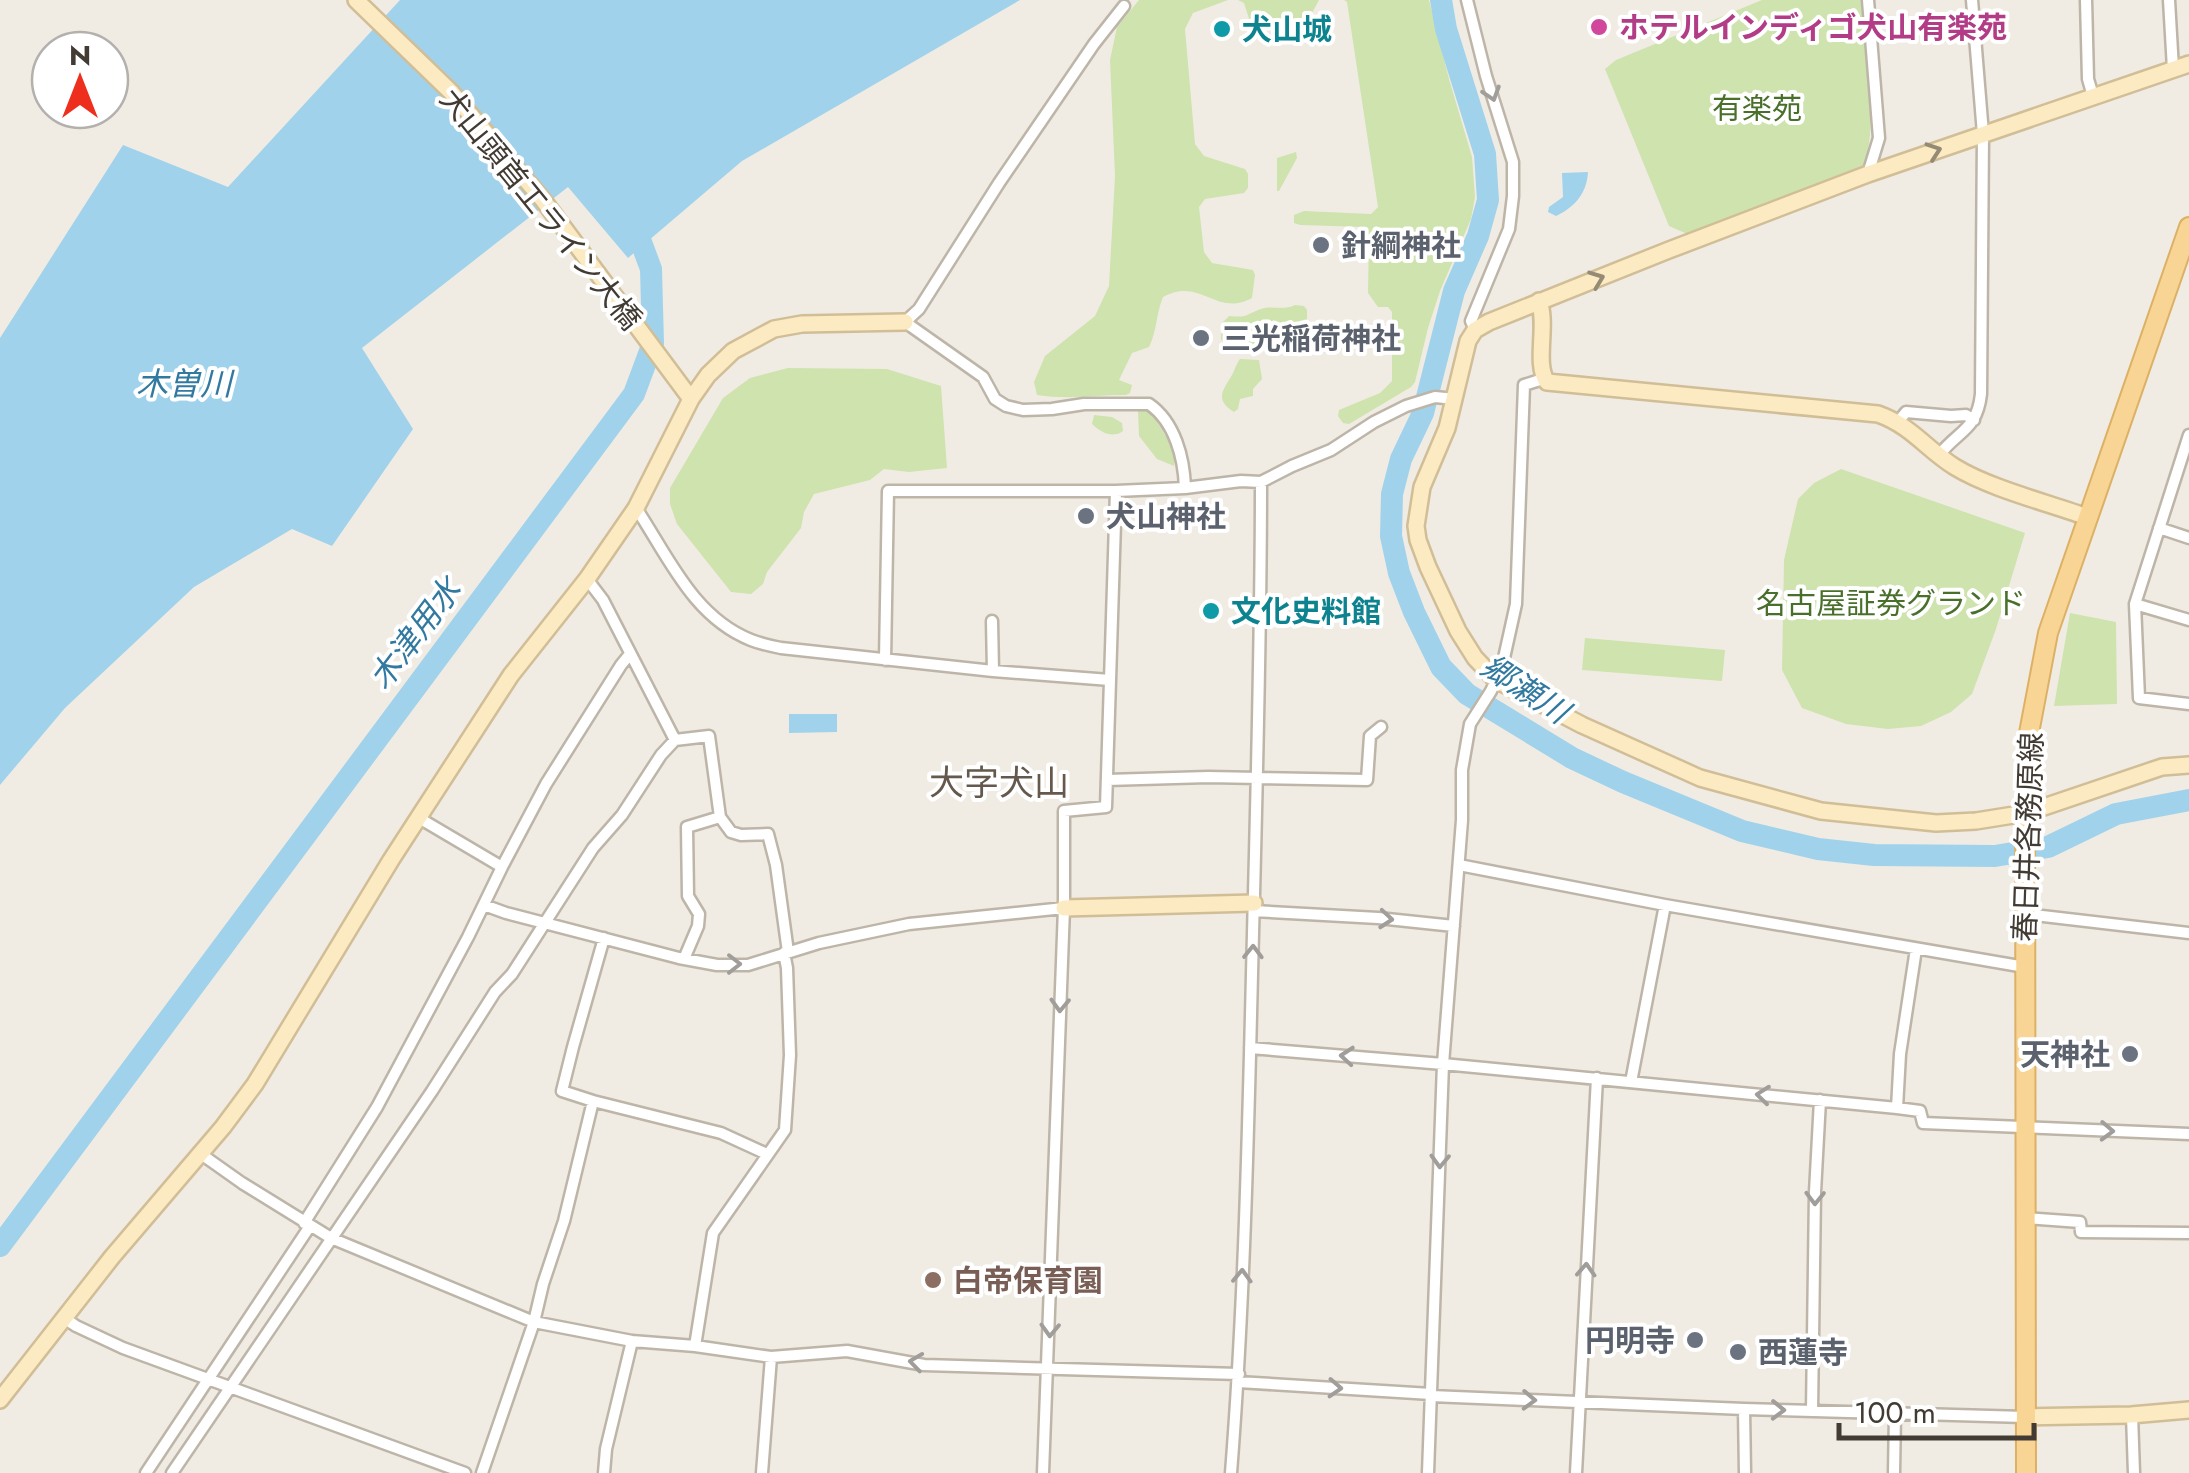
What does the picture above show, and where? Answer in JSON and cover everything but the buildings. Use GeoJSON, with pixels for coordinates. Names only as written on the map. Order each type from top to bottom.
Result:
{"type":"FeatureCollection","features":[{"type":"Feature","properties":{"kind":"main road","name":"春日井各務原線"},"geometry":{"type":"LineString","coordinates":[[2026,1473],[2024,967],[2029,733],[2041,664],[2060,596],[2189,227]]}},
{"type":"Feature","properties":{"kind":"street","name":"犬山頭首工ライン大橋"},"geometry":{"type":"LineString","coordinates":[[356,0],[452,94],[531,186],[691,399]]}},
{"type":"Feature","properties":{"kind":"street"},"geometry":{"type":"LineString","coordinates":[[1468,0],[1513,162],[1514,196],[1509,229],[1472,321],[1475,330]]}},
{"type":"Feature","properties":{"kind":"street"},"geometry":{"type":"LineString","coordinates":[[1868,0],[1880,138],[1868,174]]}},
{"type":"Feature","properties":{"kind":"street"},"geometry":{"type":"LineString","coordinates":[[1939,455],[1974,420],[1981,394],[1983,134],[1972,0]]}},
{"type":"Feature","properties":{"kind":"street"},"geometry":{"type":"LineString","coordinates":[[2086,0],[2088,80],[2093,96]]}},
{"type":"Feature","properties":{"kind":"street"},"geometry":{"type":"LineString","coordinates":[[2169,0],[2172,69]]}},
{"type":"Feature","properties":{"kind":"street"},"geometry":{"type":"LineString","coordinates":[[905,322],[919,308],[1094,44],[1124,6]]}},
{"type":"Feature","properties":{"kind":"street"},"geometry":{"type":"LineString","coordinates":[[2189,64],[1868,174],[1539,301],[1475,330],[1468,340],[1456,398],[1422,487],[1416,514],[1418,540],[1428,567],[1458,631],[1494,685],[1700,778],[1821,812],[1936,823],[2026,822],[2162,768],[2189,765]]}},
{"type":"Feature","properties":{"kind":"street"},"geometry":{"type":"LineString","coordinates":[[1539,301],[1544,314],[1542,373],[1552,384],[1878,414],[1898,422],[1954,466],[2087,516]]}},
{"type":"Feature","properties":{"kind":"street"},"geometry":{"type":"LineString","coordinates":[[0,1400],[255,1084],[364,904],[511,675],[587,579],[636,508],[691,399],[708,375],[733,351],[774,329],[802,324],[905,322],[983,376],[995,398],[1006,406],[1052,410],[1084,404],[1149,404],[1172,432],[1183,458],[1185,488]]}},
{"type":"Feature","properties":{"kind":"street"},"geometry":{"type":"LineString","coordinates":[[1428,1473],[1444,1064],[1460,864],[1462,770],[1470,724],[1494,685],[1507,647],[1516,604],[1524,385],[1544,379]]}},
{"type":"Feature","properties":{"kind":"street"},"geometry":{"type":"LineString","coordinates":[[885,660],[888,491],[1116,491],[1260,482],[1331,450],[1406,406],[1435,397],[1456,398]]}},
{"type":"Feature","properties":{"kind":"street"},"geometry":{"type":"LineString","coordinates":[[1898,422],[1906,412],[1966,415],[1974,420]]}},
{"type":"Feature","properties":{"kind":"street"},"geometry":{"type":"LineString","coordinates":[[2188,441],[2136,604],[2139,698],[2189,704]]}},
{"type":"Feature","properties":{"kind":"street"},"geometry":{"type":"LineString","coordinates":[[1231,1473],[1250,1048],[1260,482]]}},
{"type":"Feature","properties":{"kind":"street"},"geometry":{"type":"LineString","coordinates":[[1043,1473],[1064,908],[1064,811],[1106,808],[1116,491]]}},
{"type":"Feature","properties":{"kind":"street"},"geometry":{"type":"LineString","coordinates":[[636,508],[686,589],[730,630],[752,640],[781,648],[885,660],[1110,680]]}},
{"type":"Feature","properties":{"kind":"street"},"geometry":{"type":"LineString","coordinates":[[2159,528],[2189,538]]}},
{"type":"Feature","properties":{"kind":"street"},"geometry":{"type":"LineString","coordinates":[[587,579],[603,600],[674,740]]}},
{"type":"Feature","properties":{"kind":"street"},"geometry":{"type":"LineString","coordinates":[[2136,604],[2189,620]]}},
{"type":"Feature","properties":{"kind":"street"},"geometry":{"type":"LineString","coordinates":[[992,622],[992,671]]}},
{"type":"Feature","properties":{"kind":"street"},"geometry":{"type":"LineString","coordinates":[[146,1473],[308,1224],[377,1107],[546,784],[630,654]]}},
{"type":"Feature","properties":{"kind":"street"},"geometry":{"type":"LineString","coordinates":[[1107,780],[1368,780],[1370,736],[1382,726]]}},
{"type":"Feature","properties":{"kind":"street"},"geometry":{"type":"LineString","coordinates":[[172,1473],[496,992],[512,974],[593,848],[622,815],[674,740],[709,736],[720,817],[731,832],[768,834],[776,865],[786,952],[790,1055],[785,1130],[714,1234],[694,1346]]}},
{"type":"Feature","properties":{"kind":"street"},"geometry":{"type":"LineString","coordinates":[[684,959],[699,914],[688,896],[687,827],[720,817]]}},
{"type":"Feature","properties":{"kind":"street"},"geometry":{"type":"LineString","coordinates":[[419,818],[502,867]]}},
{"type":"Feature","properties":{"kind":"street"},"geometry":{"type":"LineString","coordinates":[[1460,864],[2024,967]]}},
{"type":"Feature","properties":{"kind":"street"},"geometry":{"type":"LineString","coordinates":[[484,904],[506,914],[684,959],[748,966],[819,943],[908,924],[1064,908],[1254,907],[1454,926]]}},
{"type":"Feature","properties":{"kind":"street"},"geometry":{"type":"LineString","coordinates":[[1631,1082],[1666,904]]}},
{"type":"Feature","properties":{"kind":"street"},"geometry":{"type":"LineString","coordinates":[[2025,914],[2189,932]]}},
{"type":"Feature","properties":{"kind":"street"},"geometry":{"type":"LineString","coordinates":[[604,938],[562,1091],[721,1133],[767,1154]]}},
{"type":"Feature","properties":{"kind":"street"},"geometry":{"type":"LineString","coordinates":[[1896,1108],[1916,949]]}},
{"type":"Feature","properties":{"kind":"street"},"geometry":{"type":"LineString","coordinates":[[1250,1048],[1896,1108],[1920,1111],[1923,1123],[2189,1134]]}},
{"type":"Feature","properties":{"kind":"street"},"geometry":{"type":"LineString","coordinates":[[1576,1473],[1597,1078]]}},
{"type":"Feature","properties":{"kind":"street"},"geometry":{"type":"LineString","coordinates":[[1812,1410],[1820,1100]]}},
{"type":"Feature","properties":{"kind":"street"},"geometry":{"type":"LineString","coordinates":[[482,1473],[534,1322],[593,1101]]}},
{"type":"Feature","properties":{"kind":"street"},"geometry":{"type":"LineString","coordinates":[[201,1154],[331,1238],[534,1322],[632,1341],[771,1357],[847,1351],[924,1364],[1120,1369],[1431,1395],[1579,1402],[2026,1417],[2189,1410]]}},
{"type":"Feature","properties":{"kind":"street"},"geometry":{"type":"LineString","coordinates":[[2025,1218],[2080,1222],[2081,1232],[2189,1232]]}},
{"type":"Feature","properties":{"kind":"street"},"geometry":{"type":"LineString","coordinates":[[64,1318],[124,1348],[464,1473]]}},
{"type":"Feature","properties":{"kind":"street"},"geometry":{"type":"LineString","coordinates":[[604,1473],[606,1449],[632,1341]]}},
{"type":"Feature","properties":{"kind":"street"},"geometry":{"type":"LineString","coordinates":[[762,1473],[771,1357]]}},
{"type":"Feature","properties":{"kind":"street"},"geometry":{"type":"LineString","coordinates":[[1744,1409],[1745,1473]]}},
{"type":"Feature","properties":{"kind":"street"},"geometry":{"type":"LineString","coordinates":[[1894,1413],[1894,1473]]}},
{"type":"Feature","properties":{"kind":"street"},"geometry":{"type":"LineString","coordinates":[[2132,1415],[2134,1473]]}},
{"type":"Feature","properties":{"kind":"green space"},"geometry":{"type":"Polygon","coordinates":[[[1139,0],[1228,0],[1193,13],[1185,29],[1195,144],[1204,156],[1245,169],[1248,188],[1244,193],[1205,199],[1199,207],[1204,252],[1212,263],[1253,270],[1252,298],[1228,303],[1188,291],[1163,297],[1149,347],[1132,353],[1119,380],[1132,385],[1130,393],[1037,395],[1034,382],[1045,356],[1095,316],[1109,286],[1115,176],[1110,60],[1117,27],[1139,0]]]}},
{"type":"Feature","properties":{"kind":"green space"},"geometry":{"type":"Polygon","coordinates":[[[1238,0],[1319,0],[1301,24],[1253,31],[1244,3],[1238,0]]]}},
{"type":"Feature","properties":{"kind":"green space"},"geometry":{"type":"Polygon","coordinates":[[[1344,0],[1429,0],[1472,157],[1475,197],[1471,219],[1428,328],[1415,382],[1349,424],[1338,416],[1339,410],[1380,393],[1392,381],[1392,312],[1388,307],[1378,307],[1368,293],[1369,237],[1365,227],[1294,223],[1294,215],[1304,211],[1371,214],[1378,207],[1344,0]]]}},
{"type":"Feature","properties":{"kind":"green space","name":"有楽苑"},"geometry":{"type":"Polygon","coordinates":[[[1762,0],[1862,0],[1871,111],[1862,172],[1694,237],[1669,226],[1605,69],[1616,60],[1762,0]]]}},
{"type":"Feature","properties":{"kind":"green space"},"geometry":{"type":"Polygon","coordinates":[[[1296,152],[1297,158],[1277,191],[1277,158],[1296,152]]]}},
{"type":"Feature","properties":{"kind":"green space"},"geometry":{"type":"Polygon","coordinates":[[[1295,305],[1307,310],[1307,335],[1303,339],[1291,339],[1281,348],[1227,348],[1221,339],[1222,323],[1229,316],[1295,305]]]}},
{"type":"Feature","properties":{"kind":"green space"},"geometry":{"type":"Polygon","coordinates":[[[1240,359],[1259,360],[1262,379],[1253,389],[1253,396],[1240,399],[1234,412],[1222,395],[1240,359]]]}},
{"type":"Feature","properties":{"kind":"green space"},"geometry":{"type":"Polygon","coordinates":[[[788,368],[887,369],[941,386],[947,468],[909,472],[884,469],[870,480],[814,494],[801,528],[767,572],[763,584],[751,594],[731,592],[677,524],[670,504],[670,488],[723,398],[750,378],[788,368]]]}},
{"type":"Feature","properties":{"kind":"green space"},"geometry":{"type":"Polygon","coordinates":[[[1140,409],[1151,412],[1163,431],[1173,452],[1174,466],[1157,459],[1139,436],[1140,409]]]}},
{"type":"Feature","properties":{"kind":"green space"},"geometry":{"type":"Polygon","coordinates":[[[1094,415],[1112,417],[1122,423],[1123,431],[1103,432],[1092,424],[1094,415]]]}},
{"type":"Feature","properties":{"kind":"green space","name":"名古屋証券グランド"},"geometry":{"type":"Polygon","coordinates":[[[1841,469],[2025,533],[1972,694],[1951,712],[1921,726],[1888,729],[1846,724],[1802,708],[1782,670],[1784,560],[1798,499],[1814,483],[1841,469]]]}},
{"type":"Feature","properties":{"kind":"green space"},"geometry":{"type":"Polygon","coordinates":[[[2070,613],[2116,622],[2117,704],[2054,706],[2070,613]]]}},
{"type":"Feature","properties":{"kind":"green space"},"geometry":{"type":"Polygon","coordinates":[[[1585,638],[1725,650],[1722,681],[1582,670],[1585,638]]]}},
{"type":"Feature","properties":{"kind":"water","name":"木曽川"},"geometry":{"type":"Polygon","coordinates":[[[400,0],[1020,0],[742,161],[628,258],[568,187],[362,348],[413,429],[332,546],[292,529],[194,587],[65,708],[0,785],[0,338],[123,145],[228,187],[400,0]]]}},
{"type":"Feature","properties":{"kind":"water"},"geometry":{"type":"Polygon","coordinates":[[[1588,172],[1574,204],[1556,216],[1548,212],[1563,197],[1562,173],[1588,172]]]}},
{"type":"Feature","properties":{"kind":"water"},"geometry":{"type":"Polygon","coordinates":[[[789,714],[837,714],[837,732],[789,733],[789,714]]]}},
{"type":"Feature","properties":{"kind":"waterway","name":"郷瀬川"},"geometry":{"type":"LineString","coordinates":[[1441,0],[1446,29],[1485,154],[1488,200],[1478,236],[1454,291],[1423,413],[1401,459],[1392,494],[1391,536],[1399,573],[1441,667],[1467,694],[1572,758],[1742,831],[1818,849],[1874,855],[1995,856],[2048,847],[2116,814],[2189,800]]}},
{"type":"Feature","properties":{"kind":"waterway","name":"木津用水"},"geometry":{"type":"LineString","coordinates":[[0,1246],[634,394],[653,343],[651,269],[632,218]]}},
{"type":"Feature","properties":{"kind":"place","name":"ホテルインディゴ犬山有楽苑"},"geometry":{"type":"Point","coordinates":[1599,27]}},
{"type":"Feature","properties":{"kind":"place","name":"犬山城"},"geometry":{"type":"Point","coordinates":[1222,29]}},
{"type":"Feature","properties":{"kind":"place","name":"針綱神社"},"geometry":{"type":"Point","coordinates":[1321,245]}},
{"type":"Feature","properties":{"kind":"place","name":"三光稲荷神社"},"geometry":{"type":"Point","coordinates":[1201,338]}},
{"type":"Feature","properties":{"kind":"place","name":"犬山神社"},"geometry":{"type":"Point","coordinates":[1086,516]}},
{"type":"Feature","properties":{"kind":"place","name":"文化史料館"},"geometry":{"type":"Point","coordinates":[1211,611]}},
{"type":"Feature","properties":{"kind":"place","name":"天神社"},"geometry":{"type":"Point","coordinates":[2130,1054]}},
{"type":"Feature","properties":{"kind":"place","name":"白帝保育園"},"geometry":{"type":"Point","coordinates":[933,1280]}},
{"type":"Feature","properties":{"kind":"place","name":"円明寺"},"geometry":{"type":"Point","coordinates":[1695,1340]}},
{"type":"Feature","properties":{"kind":"place","name":"西蓮寺"},"geometry":{"type":"Point","coordinates":[1738,1352]}},
{"type":"Feature","properties":{"kind":"district","name":"大字犬山"},"geometry":{"type":"Point","coordinates":[999,783]}}]}
